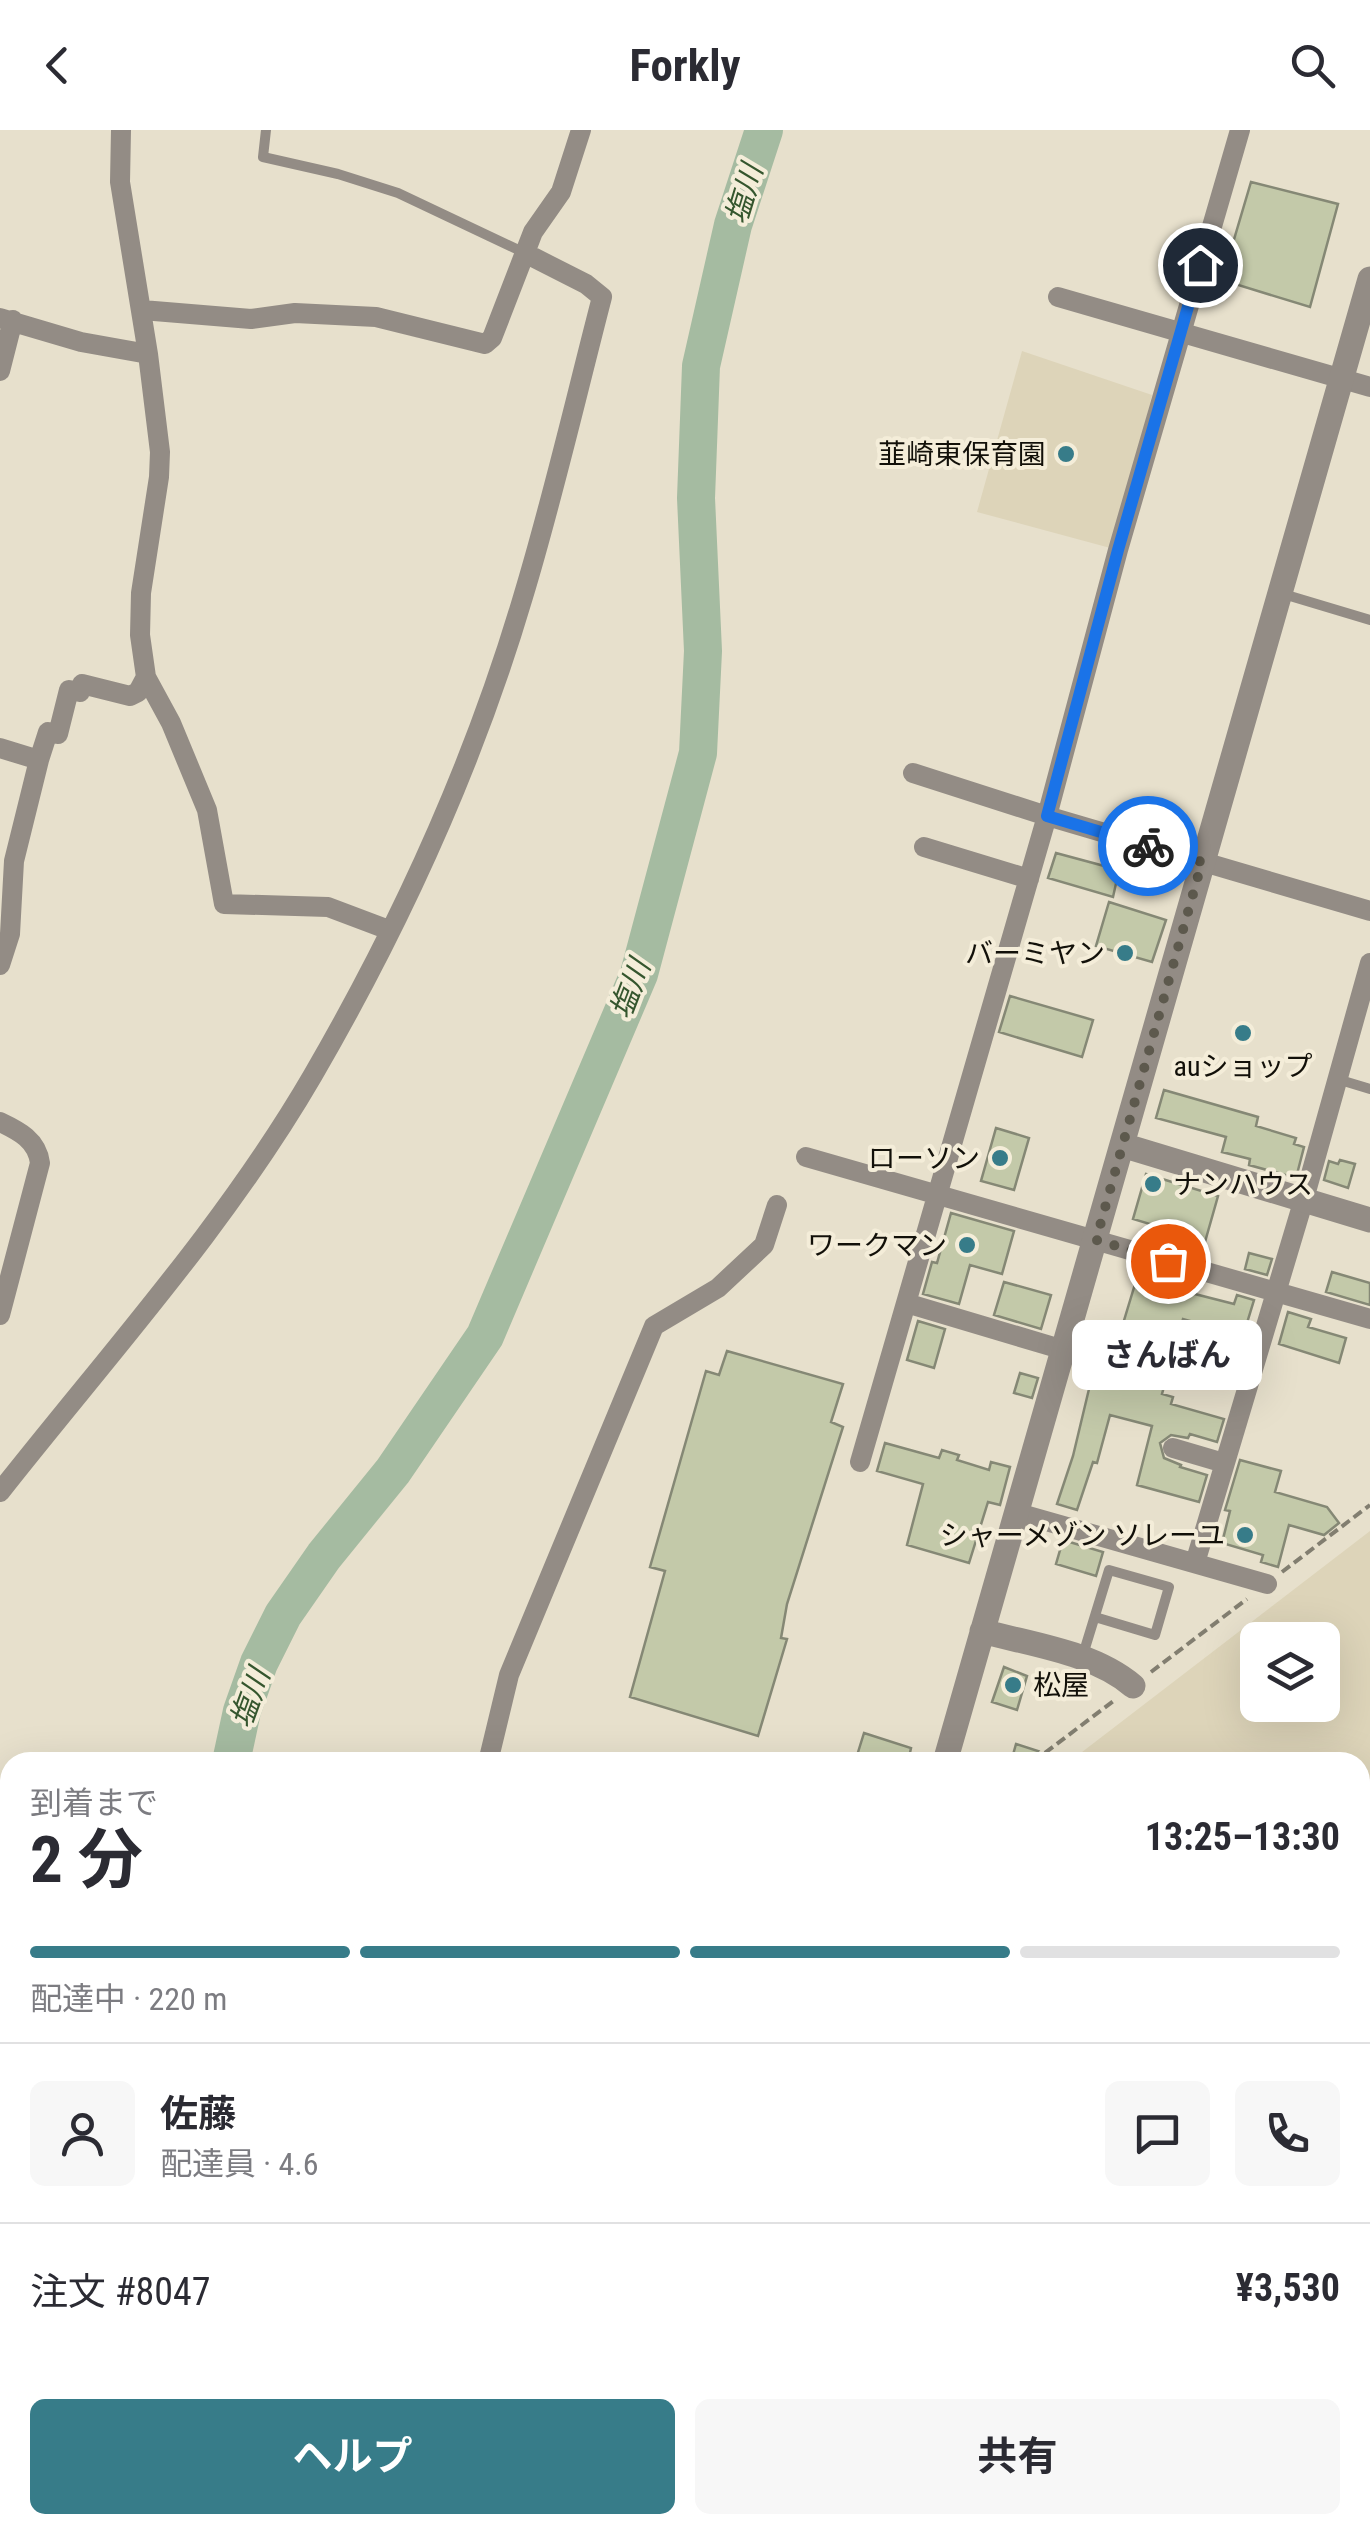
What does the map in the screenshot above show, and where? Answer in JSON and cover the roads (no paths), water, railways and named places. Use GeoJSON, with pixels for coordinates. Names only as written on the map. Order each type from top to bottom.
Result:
{"type":"FeatureCollection","features":[{"type":"Feature","properties":{"kind":"street"},"geometry":{"type":"LineString","coordinates":[[121,130],[120,182],[142,310],[160,452],[160,477],[140,593],[140,636],[146,677],[171,723],[207,810],[224,904],[328,907],[389,930]]}},
{"type":"Feature","properties":{"kind":"street"},"geometry":{"type":"LineString","coordinates":[[142,310],[251,319],[295,313],[376,317],[484,344],[492,338],[533,232],[561,192],[580,130]]}},
{"type":"Feature","properties":{"kind":"street"},"geometry":{"type":"LineString","coordinates":[[860,1462],[1240,130]]}},
{"type":"Feature","properties":{"kind":"street"},"geometry":{"type":"LineString","coordinates":[[0,1492],[222,1212],[313,1075],[429,851],[523,598],[602,296],[525,253]]}},
{"type":"Feature","properties":{"kind":"street"},"geometry":{"type":"LineString","coordinates":[[948,1752],[1370,280]]}},
{"type":"Feature","properties":{"kind":"street"},"geometry":{"type":"LineString","coordinates":[[1058,297],[1370,387]]}},
{"type":"Feature","properties":{"kind":"street"},"geometry":{"type":"LineString","coordinates":[[0,371],[6,319],[81,342],[148,354]]}},
{"type":"Feature","properties":{"kind":"street"},"geometry":{"type":"LineString","coordinates":[[0,965],[10,934],[14,861],[39,760],[48,732],[58,734],[69,690],[80,692],[82,684],[130,696],[138,692],[146,677]]}},
{"type":"Feature","properties":{"kind":"street"},"geometry":{"type":"LineString","coordinates":[[0,748],[39,760]]}},
{"type":"Feature","properties":{"kind":"street"},"geometry":{"type":"LineString","coordinates":[[914,773],[1370,910]]}},
{"type":"Feature","properties":{"kind":"street"},"geometry":{"type":"LineString","coordinates":[[924,847],[1029,878]]}},
{"type":"Feature","properties":{"kind":"street"},"geometry":{"type":"LineString","coordinates":[[1195,1563],[1370,963]]}},
{"type":"Feature","properties":{"kind":"street"},"geometry":{"type":"LineString","coordinates":[[0,1122],[31,1140],[40,1163],[0,1315]]}},
{"type":"Feature","properties":{"kind":"street"},"geometry":{"type":"LineString","coordinates":[[1122,1146],[1370,1220]]}},
{"type":"Feature","properties":{"kind":"street"},"geometry":{"type":"LineString","coordinates":[[806,1157],[1370,1319]]}},
{"type":"Feature","properties":{"kind":"street"},"geometry":{"type":"LineString","coordinates":[[490,1752],[509,1675],[654,1326],[718,1288],[764,1246],[777,1205]]}},
{"type":"Feature","properties":{"kind":"street"},"geometry":{"type":"LineString","coordinates":[[906,1304],[1064,1350]]}},
{"type":"Feature","properties":{"kind":"street"},"geometry":{"type":"LineString","coordinates":[[1172,1448],[1224,1464]]}},
{"type":"Feature","properties":{"kind":"street"},"geometry":{"type":"LineString","coordinates":[[1018,1513],[1266,1584]]}},
{"type":"Feature","properties":{"kind":"street"},"geometry":{"type":"LineString","coordinates":[[982,1631],[1114,1670],[1133,1686]]}},
{"type":"Feature","properties":{"kind":"lane"},"geometry":{"type":"LineString","coordinates":[[266,130],[264,157],[398,192],[525,253]]}},
{"type":"Feature","properties":{"kind":"lane"},"geometry":{"type":"LineString","coordinates":[[1280,593],[1370,620]]}},
{"type":"Feature","properties":{"kind":"lane"},"geometry":{"type":"LineString","coordinates":[[1337,1079],[1370,1088]]}},
{"type":"Feature","properties":{"kind":"lane"},"geometry":{"type":"LineString","coordinates":[[1082,1659],[1110,1570],[1169,1587],[1155,1635],[1095,1618]]}},
{"type":"Feature","properties":{"kind":"waterway","name":"塩川"},"geometry":{"type":"LineString","coordinates":[[233,1752],[259,1663],[283,1615],[324,1556],[393,1471],[485,1336],[639,974],[698,753],[703,651],[696,498],[701,366],[733,225],[764,130]]}},
{"type":"Feature","properties":{"kind":"place","name":"韮崎東保育園"},"geometry":{"type":"Point","coordinates":[1066,454]}},
{"type":"Feature","properties":{"kind":"place","name":"バーミヤン"},"geometry":{"type":"Point","coordinates":[1125,953]}},
{"type":"Feature","properties":{"kind":"place","name":"auショップ"},"geometry":{"type":"Point","coordinates":[1243,1033]}},
{"type":"Feature","properties":{"kind":"place","name":"ローソン"},"geometry":{"type":"Point","coordinates":[1000,1158]}},
{"type":"Feature","properties":{"kind":"place","name":"ナンハウス"},"geometry":{"type":"Point","coordinates":[1153,1184]}},
{"type":"Feature","properties":{"kind":"place","name":"ワークマン"},"geometry":{"type":"Point","coordinates":[967,1245]}},
{"type":"Feature","properties":{"kind":"place","name":"さんばん"},"geometry":{"type":"Point","coordinates":[1168,1261]}},
{"type":"Feature","properties":{"kind":"place","name":"シャーメゾン ソレーユ"},"geometry":{"type":"Point","coordinates":[1245,1535]}},
{"type":"Feature","properties":{"kind":"place","name":"松屋"},"geometry":{"type":"Point","coordinates":[1013,1685]}}]}
